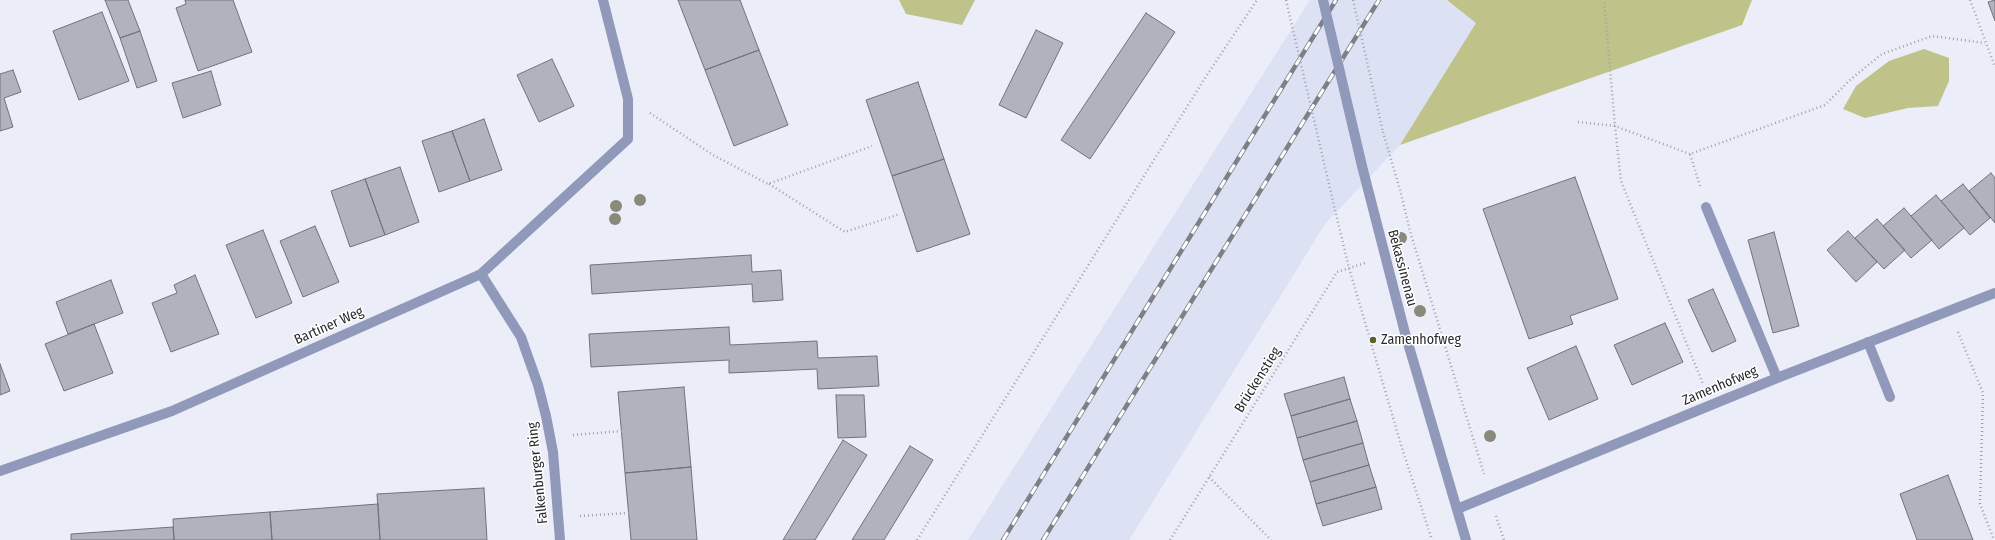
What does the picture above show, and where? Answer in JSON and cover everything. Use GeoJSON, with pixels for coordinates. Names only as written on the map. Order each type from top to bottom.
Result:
{"type":"FeatureCollection","features":[{"type":"Feature","properties":{"kind":"street"},"geometry":{"type":"LineString","coordinates":[[603,0],[628,99]]}},
{"type":"Feature","properties":{"kind":"street","name":"Bekassinenau"},"geometry":{"type":"LineString","coordinates":[[1323,0],[1385,258],[1456,510],[1466,540]]}},
{"type":"Feature","properties":{"kind":"street","name":"Bartiner Weg"},"geometry":{"type":"LineString","coordinates":[[0,471],[172,411],[480,274],[628,139],[628,99]]}},
{"type":"Feature","properties":{"kind":"street"},"geometry":{"type":"LineString","coordinates":[[1706,207],[1777,378]]}},
{"type":"Feature","properties":{"kind":"street","name":"Falkenburger Ring"},"geometry":{"type":"LineString","coordinates":[[480,274],[521,337],[538,384],[550,436],[560,540]]}},
{"type":"Feature","properties":{"kind":"street","name":"Zamenhofweg"},"geometry":{"type":"LineString","coordinates":[[1456,510],[1777,378],[1995,293]]}},
{"type":"Feature","properties":{"kind":"street"},"geometry":{"type":"LineString","coordinates":[[1868,342],[1890,397]]}},
{"type":"Feature","properties":{"kind":"path"},"geometry":{"type":"LineString","coordinates":[[916,540],[1205,78],[1257,0]]}},
{"type":"Feature","properties":{"kind":"path"},"geometry":{"type":"LineString","coordinates":[[1286,0],[1349,268],[1402,448],[1432,540]]}},
{"type":"Feature","properties":{"kind":"path"},"geometry":{"type":"LineString","coordinates":[[1353,0],[1383,132],[1410,231],[1504,540]]}},
{"type":"Feature","properties":{"kind":"path"},"geometry":{"type":"LineString","coordinates":[[1604,0],[1621,181],[1712,405]]}},
{"type":"Feature","properties":{"kind":"path"},"geometry":{"type":"LineString","coordinates":[[1970,0],[1995,68]]}},
{"type":"Feature","properties":{"kind":"path"},"geometry":{"type":"LineString","coordinates":[[1578,122],[1615,126],[1690,154],[1825,105],[1851,79],[1882,54],[1932,36],[1985,43]]}},
{"type":"Feature","properties":{"kind":"path"},"geometry":{"type":"LineString","coordinates":[[628,99],[713,155],[768,184],[845,232],[900,214]]}},
{"type":"Feature","properties":{"kind":"path"},"geometry":{"type":"LineString","coordinates":[[768,184],[872,146]]}},
{"type":"Feature","properties":{"kind":"path"},"geometry":{"type":"LineString","coordinates":[[1690,154],[1706,207]]}},
{"type":"Feature","properties":{"kind":"path","name":"Brückenstieg"},"geometry":{"type":"LineString","coordinates":[[1170,540],[1337,272],[1385,258]]}},
{"type":"Feature","properties":{"kind":"path"},"geometry":{"type":"LineString","coordinates":[[1950,311],[1983,393],[1980,504],[1994,540]]}},
{"type":"Feature","properties":{"kind":"path"},"geometry":{"type":"LineString","coordinates":[[550,436],[622,431]]}},
{"type":"Feature","properties":{"kind":"path"},"geometry":{"type":"LineString","coordinates":[[1209,477],[1271,540]]}},
{"type":"Feature","properties":{"kind":"path"},"geometry":{"type":"LineString","coordinates":[[558,518],[629,513]]}},
{"type":"Feature","properties":{"kind":"shaded area"},"geometry":{"type":"Polygon","coordinates":[[[1310,0],[1447,0],[1477,23],[1400,145],[1325,224],[1129,540],[968,540],[1310,0]]]}},
{"type":"Feature","properties":{"kind":"green space"},"geometry":{"type":"Polygon","coordinates":[[[899,0],[975,0],[962,25],[906,14],[899,0]]]}},
{"type":"Feature","properties":{"kind":"green space"},"geometry":{"type":"Polygon","coordinates":[[[1447,0],[1752,0],[1742,25],[1400,145],[1476,23],[1447,0]]]}},
{"type":"Feature","properties":{"kind":"green space"},"geometry":{"type":"Polygon","coordinates":[[[1924,49],[1949,58],[1949,81],[1938,106],[1908,108],[1865,118],[1843,109],[1856,86],[1889,61],[1924,49]]]}},
{"type":"Feature","properties":{"kind":"building"},"geometry":{"type":"Polygon","coordinates":[[[105,0],[128,0],[140,31],[120,38],[105,0]]]}},
{"type":"Feature","properties":{"kind":"building"},"geometry":{"type":"Polygon","coordinates":[[[185,0],[233,0],[252,52],[198,71],[176,8],[186,4],[185,0]]]}},
{"type":"Feature","properties":{"kind":"building"},"geometry":{"type":"Polygon","coordinates":[[[678,0],[740,0],[759,50],[705,70],[678,0]]]}},
{"type":"Feature","properties":{"kind":"building"},"geometry":{"type":"Polygon","coordinates":[[[1995,0],[1995,21],[1988,2],[1995,0]]]}},
{"type":"Feature","properties":{"kind":"building"},"geometry":{"type":"Polygon","coordinates":[[[102,12],[129,81],[79,100],[53,31],[102,12]]]}},
{"type":"Feature","properties":{"kind":"building"},"geometry":{"type":"Polygon","coordinates":[[[1146,13],[1175,32],[1090,159],[1061,140],[1146,13]]]}},
{"type":"Feature","properties":{"kind":"building"},"geometry":{"type":"Polygon","coordinates":[[[1036,30],[1063,43],[1026,118],[999,105],[1036,30]]]}},
{"type":"Feature","properties":{"kind":"building"},"geometry":{"type":"Polygon","coordinates":[[[140,31],[157,81],[137,88],[120,38],[140,31]]]}},
{"type":"Feature","properties":{"kind":"building"},"geometry":{"type":"Polygon","coordinates":[[[759,50],[788,125],[734,146],[705,70],[759,50]]]}},
{"type":"Feature","properties":{"kind":"building"},"geometry":{"type":"Polygon","coordinates":[[[552,59],[574,106],[539,122],[517,75],[552,59]]]}},
{"type":"Feature","properties":{"kind":"building"},"geometry":{"type":"Polygon","coordinates":[[[13,70],[21,92],[4,98],[13,127],[0,131],[0,74],[13,70]]]}},
{"type":"Feature","properties":{"kind":"building"},"geometry":{"type":"Polygon","coordinates":[[[211,71],[221,105],[183,118],[172,83],[211,71]]]}},
{"type":"Feature","properties":{"kind":"building"},"geometry":{"type":"Polygon","coordinates":[[[918,82],[944,159],[892,176],[866,100],[918,82]]]}},
{"type":"Feature","properties":{"kind":"building"},"geometry":{"type":"Polygon","coordinates":[[[484,119],[502,170],[470,181],[452,131],[484,119]]]}},
{"type":"Feature","properties":{"kind":"building"},"geometry":{"type":"Polygon","coordinates":[[[452,131],[470,181],[439,192],[422,141],[452,131]]]}},
{"type":"Feature","properties":{"kind":"building"},"geometry":{"type":"Polygon","coordinates":[[[944,159],[970,234],[917,252],[892,176],[944,159]]]}},
{"type":"Feature","properties":{"kind":"building"},"geometry":{"type":"Polygon","coordinates":[[[400,167],[419,222],[385,235],[365,179],[400,167]]]}},
{"type":"Feature","properties":{"kind":"building"},"geometry":{"type":"Polygon","coordinates":[[[1991,173],[1995,178],[1995,223],[1969,191],[1991,173]]]}},
{"type":"Feature","properties":{"kind":"building"},"geometry":{"type":"Polygon","coordinates":[[[1575,177],[1618,299],[1570,316],[1573,324],[1529,339],[1483,209],[1575,177]]]}},
{"type":"Feature","properties":{"kind":"building"},"geometry":{"type":"Polygon","coordinates":[[[365,179],[385,235],[350,247],[331,191],[365,179]]]}},
{"type":"Feature","properties":{"kind":"building"},"geometry":{"type":"Polygon","coordinates":[[[1963,184],[1990,218],[1970,235],[1941,201],[1963,184]]]}},
{"type":"Feature","properties":{"kind":"building"},"geometry":{"type":"Polygon","coordinates":[[[1936,195],[1964,228],[1939,249],[1911,216],[1936,195]]]}},
{"type":"Feature","properties":{"kind":"building"},"geometry":{"type":"Polygon","coordinates":[[[1904,208],[1932,240],[1911,258],[1883,226],[1904,208]]]}},
{"type":"Feature","properties":{"kind":"building"},"geometry":{"type":"Polygon","coordinates":[[[1877,219],[1905,250],[1884,269],[1855,238],[1877,219]]]}},
{"type":"Feature","properties":{"kind":"building"},"geometry":{"type":"Polygon","coordinates":[[[315,226],[339,282],[303,297],[280,241],[315,226]]]}},
{"type":"Feature","properties":{"kind":"building"},"geometry":{"type":"Polygon","coordinates":[[[263,230],[292,303],[256,318],[226,245],[263,230]]]}},
{"type":"Feature","properties":{"kind":"building"},"geometry":{"type":"Polygon","coordinates":[[[1848,231],[1877,262],[1856,282],[1827,250],[1848,231]]]}},
{"type":"Feature","properties":{"kind":"building"},"geometry":{"type":"Polygon","coordinates":[[[1774,232],[1799,326],[1773,333],[1748,240],[1774,232]]]}},
{"type":"Feature","properties":{"kind":"building"},"geometry":{"type":"Polygon","coordinates":[[[751,255],[752,272],[781,270],[783,300],[753,302],[752,284],[592,294],[590,265],[751,255]]]}},
{"type":"Feature","properties":{"kind":"building"},"geometry":{"type":"Polygon","coordinates":[[[195,275],[219,334],[171,352],[152,303],[177,293],[174,285],[195,275]]]}},
{"type":"Feature","properties":{"kind":"building"},"geometry":{"type":"Polygon","coordinates":[[[111,280],[123,313],[68,334],[56,302],[111,280]]]}},
{"type":"Feature","properties":{"kind":"building"},"geometry":{"type":"Polygon","coordinates":[[[1713,289],[1736,341],[1712,352],[1688,300],[1713,289]]]}},
{"type":"Feature","properties":{"kind":"building"},"geometry":{"type":"Polygon","coordinates":[[[1665,323],[1683,362],[1632,385],[1614,345],[1665,323]]]}},
{"type":"Feature","properties":{"kind":"building"},"geometry":{"type":"Polygon","coordinates":[[[94,324],[113,373],[64,391],[45,344],[94,324]]]}},
{"type":"Feature","properties":{"kind":"building"},"geometry":{"type":"Polygon","coordinates":[[[729,327],[730,345],[817,341],[818,358],[877,356],[879,386],[818,389],[817,369],[729,373],[729,360],[591,367],[589,334],[729,327]]]}},
{"type":"Feature","properties":{"kind":"building"},"geometry":{"type":"Polygon","coordinates":[[[1576,346],[1598,399],[1549,420],[1527,368],[1576,346]]]}},
{"type":"Feature","properties":{"kind":"building"},"geometry":{"type":"Polygon","coordinates":[[[0,364],[10,391],[0,395],[0,364]]]}},
{"type":"Feature","properties":{"kind":"building"},"geometry":{"type":"Polygon","coordinates":[[[1344,377],[1350,399],[1291,416],[1284,394],[1344,377]]]}},
{"type":"Feature","properties":{"kind":"building"},"geometry":{"type":"Polygon","coordinates":[[[684,387],[691,467],[625,473],[618,392],[684,387]]]}},
{"type":"Feature","properties":{"kind":"building"},"geometry":{"type":"Polygon","coordinates":[[[836,395],[864,395],[866,437],[838,438],[836,395]]]}},
{"type":"Feature","properties":{"kind":"building"},"geometry":{"type":"Polygon","coordinates":[[[1350,399],[1357,421],[1297,438],[1291,416],[1350,399]]]}},
{"type":"Feature","properties":{"kind":"building"},"geometry":{"type":"Polygon","coordinates":[[[1357,421],[1363,443],[1303,460],[1297,438],[1357,421]]]}},
{"type":"Feature","properties":{"kind":"building"},"geometry":{"type":"Polygon","coordinates":[[[843,440],[867,455],[815,540],[783,540],[843,440]]]}},
{"type":"Feature","properties":{"kind":"building"},"geometry":{"type":"Polygon","coordinates":[[[1363,443],[1369,465],[1310,482],[1303,460],[1363,443]]]}},
{"type":"Feature","properties":{"kind":"building"},"geometry":{"type":"Polygon","coordinates":[[[910,446],[933,460],[884,540],[852,540],[910,446]]]}},
{"type":"Feature","properties":{"kind":"building"},"geometry":{"type":"Polygon","coordinates":[[[1369,465],[1376,487],[1316,504],[1310,482],[1369,465]]]}},
{"type":"Feature","properties":{"kind":"building"},"geometry":{"type":"Polygon","coordinates":[[[691,467],[697,540],[631,540],[625,473],[691,467]]]}},
{"type":"Feature","properties":{"kind":"building"},"geometry":{"type":"Polygon","coordinates":[[[1948,475],[1973,540],[1917,540],[1900,494],[1948,475]]]}},
{"type":"Feature","properties":{"kind":"building"},"geometry":{"type":"Polygon","coordinates":[[[1376,487],[1382,509],[1323,526],[1316,504],[1376,487]]]}},
{"type":"Feature","properties":{"kind":"building"},"geometry":{"type":"Polygon","coordinates":[[[484,488],[487,540],[380,540],[377,494],[484,488]]]}},
{"type":"Feature","properties":{"kind":"building"},"geometry":{"type":"Polygon","coordinates":[[[378,504],[380,540],[272,540],[270,512],[378,504]]]}},
{"type":"Feature","properties":{"kind":"building"},"geometry":{"type":"Polygon","coordinates":[[[270,512],[272,540],[174,540],[173,519],[270,512]]]}},
{"type":"Feature","properties":{"kind":"building"},"geometry":{"type":"Polygon","coordinates":[[[173,527],[174,540],[71,540],[71,534],[173,527]]]}},
{"type":"Feature","properties":{"kind":"railway"},"geometry":{"type":"LineString","coordinates":[[1003,540],[1336,0]]}},
{"type":"Feature","properties":{"kind":"railway"},"geometry":{"type":"LineString","coordinates":[[1043,540],[1379,0]]}},
{"type":"Feature","properties":{"kind":"place","name":"Zamenhofweg"},"geometry":{"type":"Point","coordinates":[1373,340]}}]}
